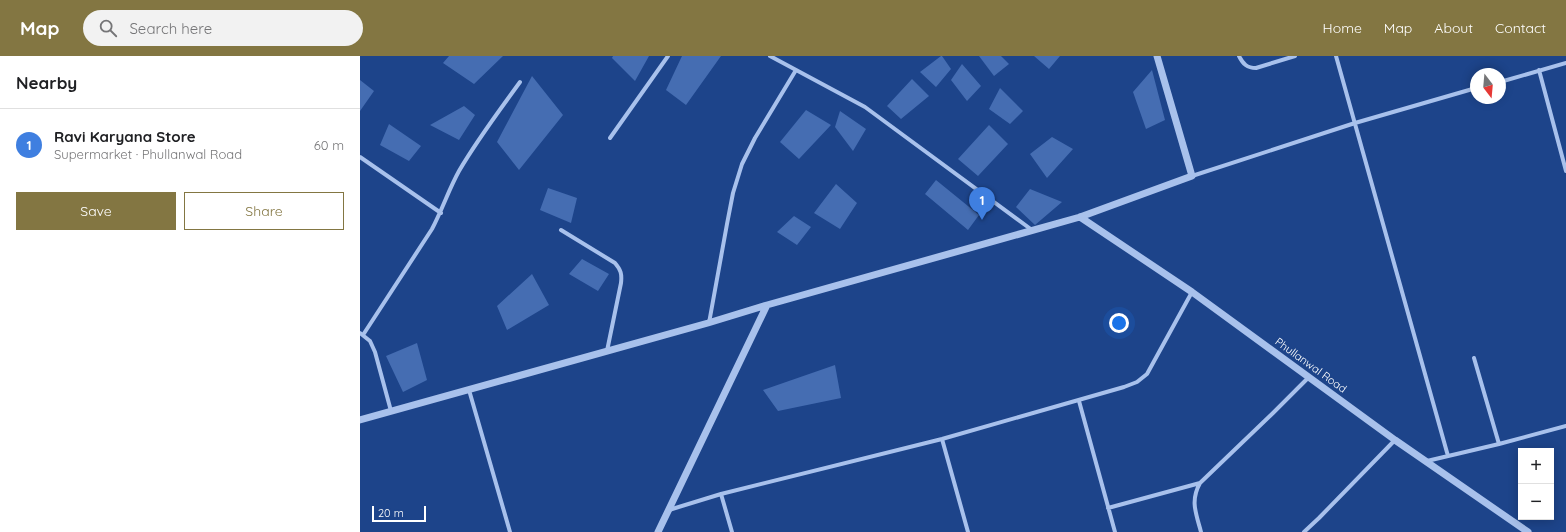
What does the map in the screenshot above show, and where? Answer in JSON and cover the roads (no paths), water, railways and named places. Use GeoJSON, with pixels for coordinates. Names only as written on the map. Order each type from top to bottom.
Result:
{"type":"FeatureCollection","features":[{"type":"Feature","properties":{"kind":"street"},"geometry":{"type":"LineString","coordinates":[[610,138],[668,56]]}},
{"type":"Feature","properties":{"kind":"street"},"geometry":{"type":"LineString","coordinates":[[770,56],[865,107],[1032,231]]}},
{"type":"Feature","properties":{"kind":"street"},"geometry":{"type":"LineString","coordinates":[[1157,56],[1192,176]]}},
{"type":"Feature","properties":{"kind":"street"},"geometry":{"type":"LineString","coordinates":[[1240,56],[1244,64],[1250,68],[1256,68],[1295,56]]}},
{"type":"Feature","properties":{"kind":"street"},"geometry":{"type":"LineString","coordinates":[[1336,56],[1448,456]]}},
{"type":"Feature","properties":{"kind":"street"},"geometry":{"type":"LineString","coordinates":[[1506,80],[1566,63]]}},
{"type":"Feature","properties":{"kind":"street"},"geometry":{"type":"LineString","coordinates":[[708,323],[728,218],[742,164],[755,138],[796,70]]}},
{"type":"Feature","properties":{"kind":"street"},"geometry":{"type":"LineString","coordinates":[[1539,70],[1566,171]]}},
{"type":"Feature","properties":{"kind":"street"},"geometry":{"type":"LineString","coordinates":[[390,411],[375,352],[370,341],[362,334],[423,243],[441,213],[458,173],[466,160],[520,82]]}},
{"type":"Feature","properties":{"kind":"street"},"geometry":{"type":"LineString","coordinates":[[360,420],[1080,217],[1192,176],[1355,123],[1470,90]]}},
{"type":"Feature","properties":{"kind":"street"},"geometry":{"type":"LineString","coordinates":[[360,157],[441,213]]}},
{"type":"Feature","properties":{"kind":"street","name":"Phullanwal Road"},"geometry":{"type":"LineString","coordinates":[[1080,217],[1192,292],[1395,440],[1528,532]]}},
{"type":"Feature","properties":{"kind":"street"},"geometry":{"type":"LineString","coordinates":[[561,230],[615,263],[620,269],[622,275],[621,283],[607,351]]}},
{"type":"Feature","properties":{"kind":"street"},"geometry":{"type":"LineString","coordinates":[[669,510],[721,494],[942,439],[1079,401],[1137,382],[1147,374],[1192,292]]}},
{"type":"Feature","properties":{"kind":"street"},"geometry":{"type":"LineString","coordinates":[[658,532],[767,305]]}},
{"type":"Feature","properties":{"kind":"street"},"geometry":{"type":"LineString","coordinates":[[1474,358],[1499,444]]}},
{"type":"Feature","properties":{"kind":"street"},"geometry":{"type":"LineString","coordinates":[[1202,532],[1194,503],[1195,493],[1200,483],[1309,377]]}},
{"type":"Feature","properties":{"kind":"street"},"geometry":{"type":"LineString","coordinates":[[469,390],[510,532]]}},
{"type":"Feature","properties":{"kind":"street"},"geometry":{"type":"LineString","coordinates":[[1079,401],[1115,532]]}},
{"type":"Feature","properties":{"kind":"street"},"geometry":{"type":"LineString","coordinates":[[1427,461],[1566,426]]}},
{"type":"Feature","properties":{"kind":"street"},"geometry":{"type":"LineString","coordinates":[[942,439],[968,532]]}},
{"type":"Feature","properties":{"kind":"street"},"geometry":{"type":"LineString","coordinates":[[1304,532],[1320,518],[1395,440]]}},
{"type":"Feature","properties":{"kind":"street"},"geometry":{"type":"LineString","coordinates":[[1108,508],[1200,483]]}},
{"type":"Feature","properties":{"kind":"street"},"geometry":{"type":"LineString","coordinates":[[721,494],[732,532]]}},
{"type":"Feature","properties":{"kind":"place","name":"Ravi Karyana Store"},"geometry":{"type":"Point","coordinates":[982,220]}}]}
